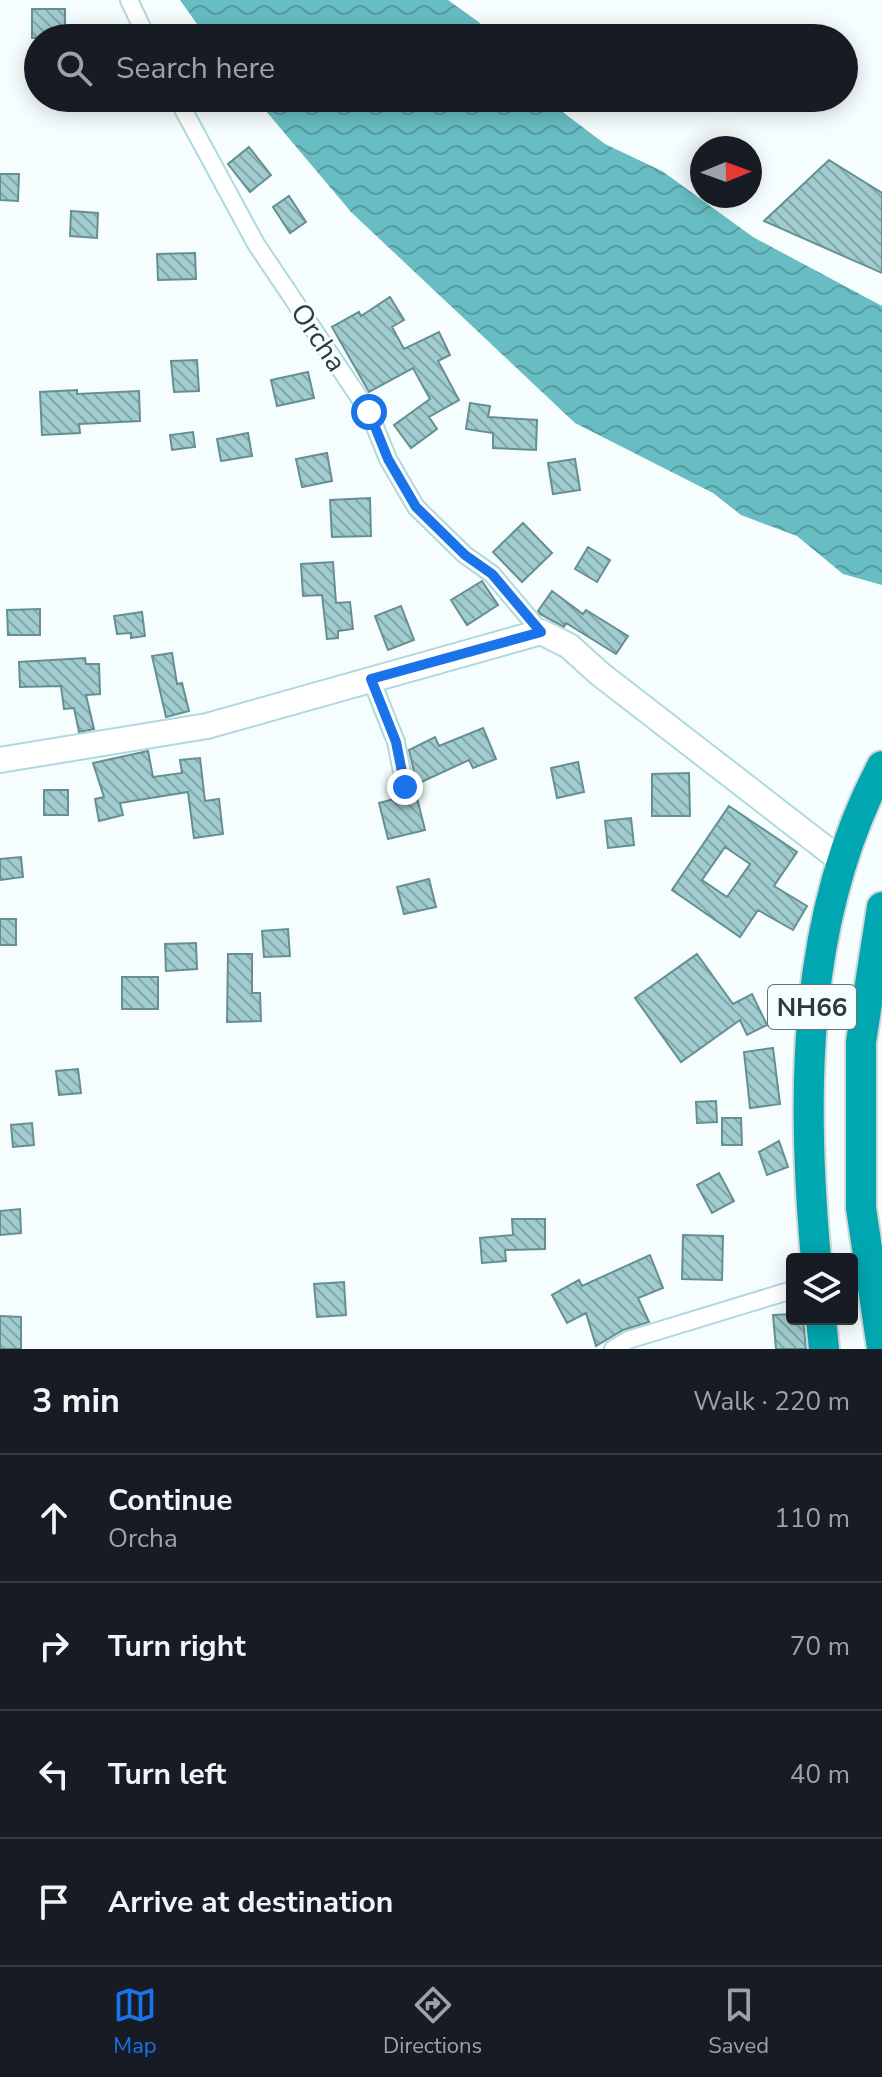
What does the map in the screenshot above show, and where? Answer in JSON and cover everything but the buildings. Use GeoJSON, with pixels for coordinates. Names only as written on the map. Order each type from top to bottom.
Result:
{"type":"FeatureCollection","features":[{"type":"Feature","properties":{"kind":"highway","name":"NH66"},"geometry":{"type":"LineString","coordinates":[[815,1253],[811,1209],[810,1023],[828,905],[862,803],[882,766]]}},
{"type":"Feature","properties":{"kind":"highway","name":"NH66"},"geometry":{"type":"LineString","coordinates":[[882,907],[861,1042],[861,1208],[878,1276],[882,1348]]}},
{"type":"Feature","properties":{"kind":"highway"},"geometry":{"type":"LineString","coordinates":[[822,1325],[824,1349]]}},
{"type":"Feature","properties":{"kind":"main road"},"geometry":{"type":"LineString","coordinates":[[0,760],[207,726],[541,632],[569,646],[600,674],[843,862]]}},
{"type":"Feature","properties":{"kind":"street"},"geometry":{"type":"LineString","coordinates":[[129,0],[140,24]]}},
{"type":"Feature","properties":{"kind":"street","name":"Orcha"},"geometry":{"type":"LineString","coordinates":[[185,112],[256,244],[369,412],[388,459],[416,507],[465,555],[492,574],[541,632]]}},
{"type":"Feature","properties":{"kind":"street"},"geometry":{"type":"LineString","coordinates":[[371,679],[396,742],[405,787]]}},
{"type":"Feature","properties":{"kind":"street"},"geometry":{"type":"LineString","coordinates":[[613,1349],[628,1340],[786,1292]]}},
{"type":"Feature","properties":{"kind":"water"},"geometry":{"type":"Polygon","coordinates":[[[180,0],[448,0],[481,24],[197,24],[180,0]]]}},
{"type":"Feature","properties":{"kind":"water"},"geometry":{"type":"Polygon","coordinates":[[[267,112],[563,112],[605,144],[662,171],[690,191],[690,208],[713,208],[753,237],[882,306],[882,585],[843,574],[797,536],[741,515],[713,493],[575,423],[351,212],[267,112]]]}},
{"type":"Feature","properties":{"kind":"route"},"geometry":{"type":"LineString","coordinates":[[369,412],[388,459],[416,507],[465,555],[492,574],[541,632],[371,679],[396,742],[405,787]]}}]}
